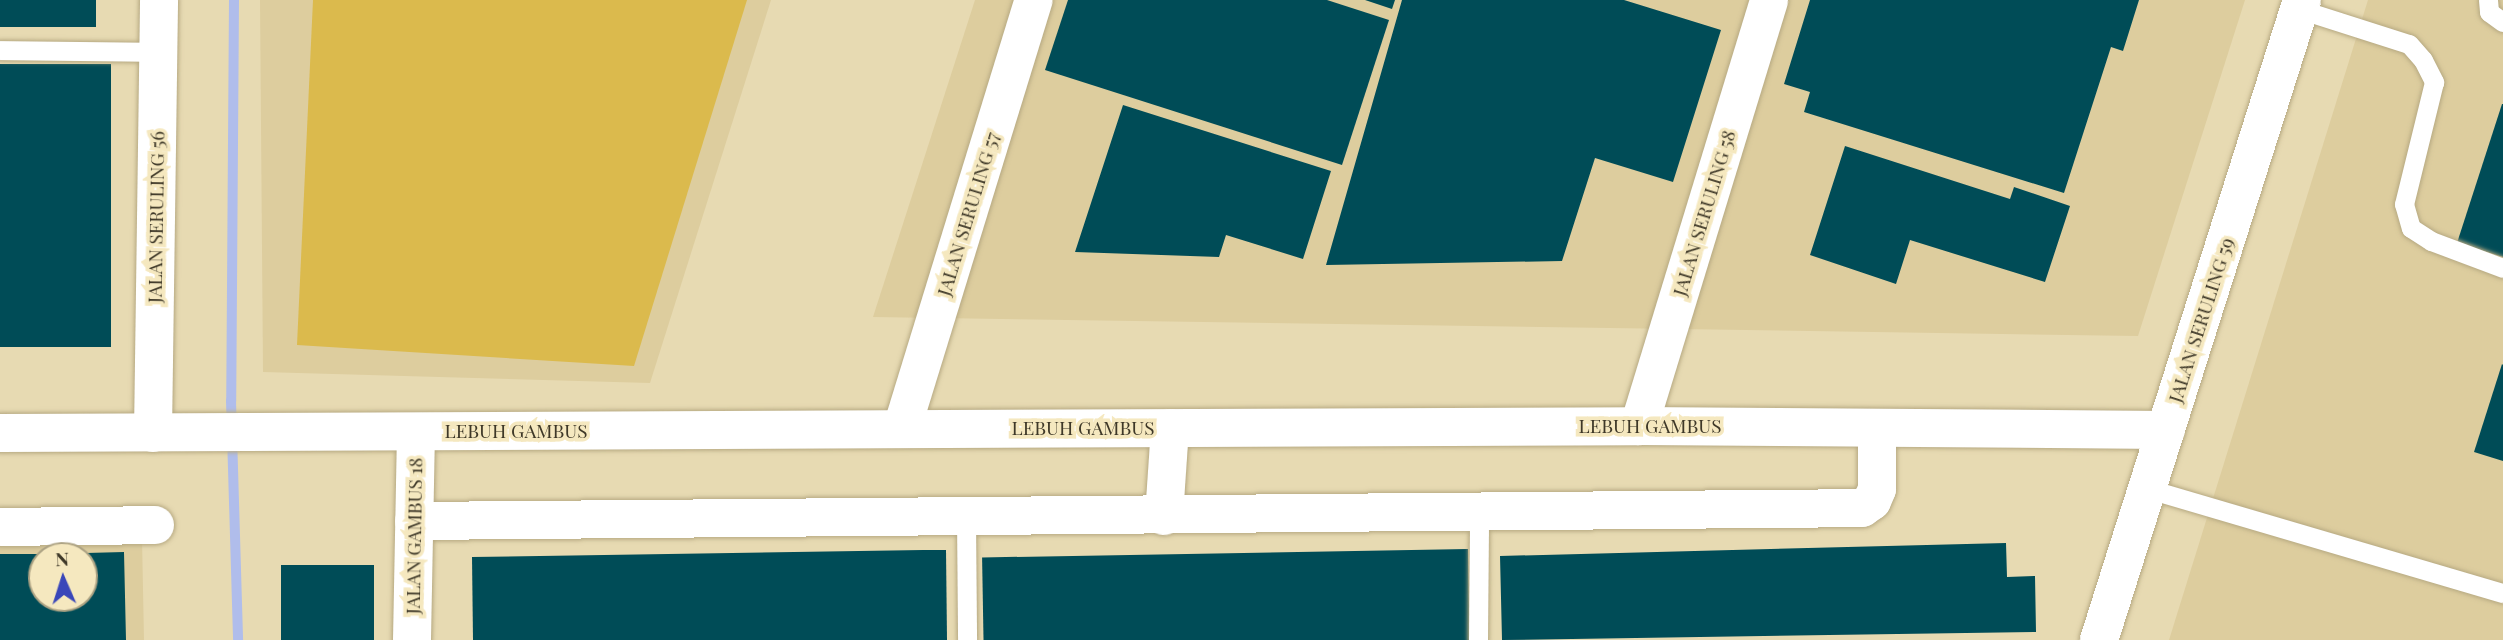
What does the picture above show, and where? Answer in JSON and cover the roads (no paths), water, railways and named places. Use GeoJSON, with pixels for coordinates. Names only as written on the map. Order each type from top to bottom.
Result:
{"type":"FeatureCollection","features":[{"type":"Feature","properties":{"kind":"street","name":"JALAN SERULING 56"},"geometry":{"type":"LineString","coordinates":[[153,433],[159,0]]}},
{"type":"Feature","properties":{"kind":"street","name":"JALAN SERULING 57"},"geometry":{"type":"LineString","coordinates":[[902,428],[1034,0]]}},
{"type":"Feature","properties":{"kind":"street","name":"JALAN SERULING 58"},"geometry":{"type":"LineString","coordinates":[[1639,426],[1769,0]]}},
{"type":"Feature","properties":{"kind":"street","name":"JALAN SERULING 59"},"geometry":{"type":"LineString","coordinates":[[2102,639],[2300,5]]}},
{"type":"Feature","properties":{"kind":"street","name":"LEBUH GAMBUS"},"geometry":{"type":"LineString","coordinates":[[0,433],[273,434],[902,428],[1639,426],[2166,430]]}},
{"type":"Feature","properties":{"kind":"street"},"geometry":{"type":"LineString","coordinates":[[1164,516],[1170,428]]}},
{"type":"Feature","properties":{"kind":"street"},"geometry":{"type":"LineString","coordinates":[[414,521],[1479,514],[1862,508],[1872,501],[1877,489],[1877,428]]}},
{"type":"Feature","properties":{"kind":"street","name":"JALAN GAMBUS 18"},"geometry":{"type":"LineString","coordinates":[[412,640],[416,432]]}},
{"type":"Feature","properties":{"kind":"street"},"geometry":{"type":"LineString","coordinates":[[0,527],[155,525]]}},
{"type":"Feature","properties":{"kind":"lane"},"geometry":{"type":"LineString","coordinates":[[2488,0],[2489,12],[2503,22]]}},
{"type":"Feature","properties":{"kind":"lane"},"geometry":{"type":"LineString","coordinates":[[2300,5],[2409,44],[2423,60],[2434,82],[2404,204],[2411,228],[2431,241],[2503,268]]}},
{"type":"Feature","properties":{"kind":"lane"},"geometry":{"type":"LineString","coordinates":[[0,50],[159,52]]}},
{"type":"Feature","properties":{"kind":"lane"},"geometry":{"type":"LineString","coordinates":[[2149,489],[2503,593]]}},
{"type":"Feature","properties":{"kind":"lane"},"geometry":{"type":"LineString","coordinates":[[1478,640],[1479,514]]}},
{"type":"Feature","properties":{"kind":"lane"},"geometry":{"type":"LineString","coordinates":[[966,517],[967,640]]}},
{"type":"Feature","properties":{"kind":"waterway"},"geometry":{"type":"LineString","coordinates":[[234,0],[231,401],[238,640]]}}]}
